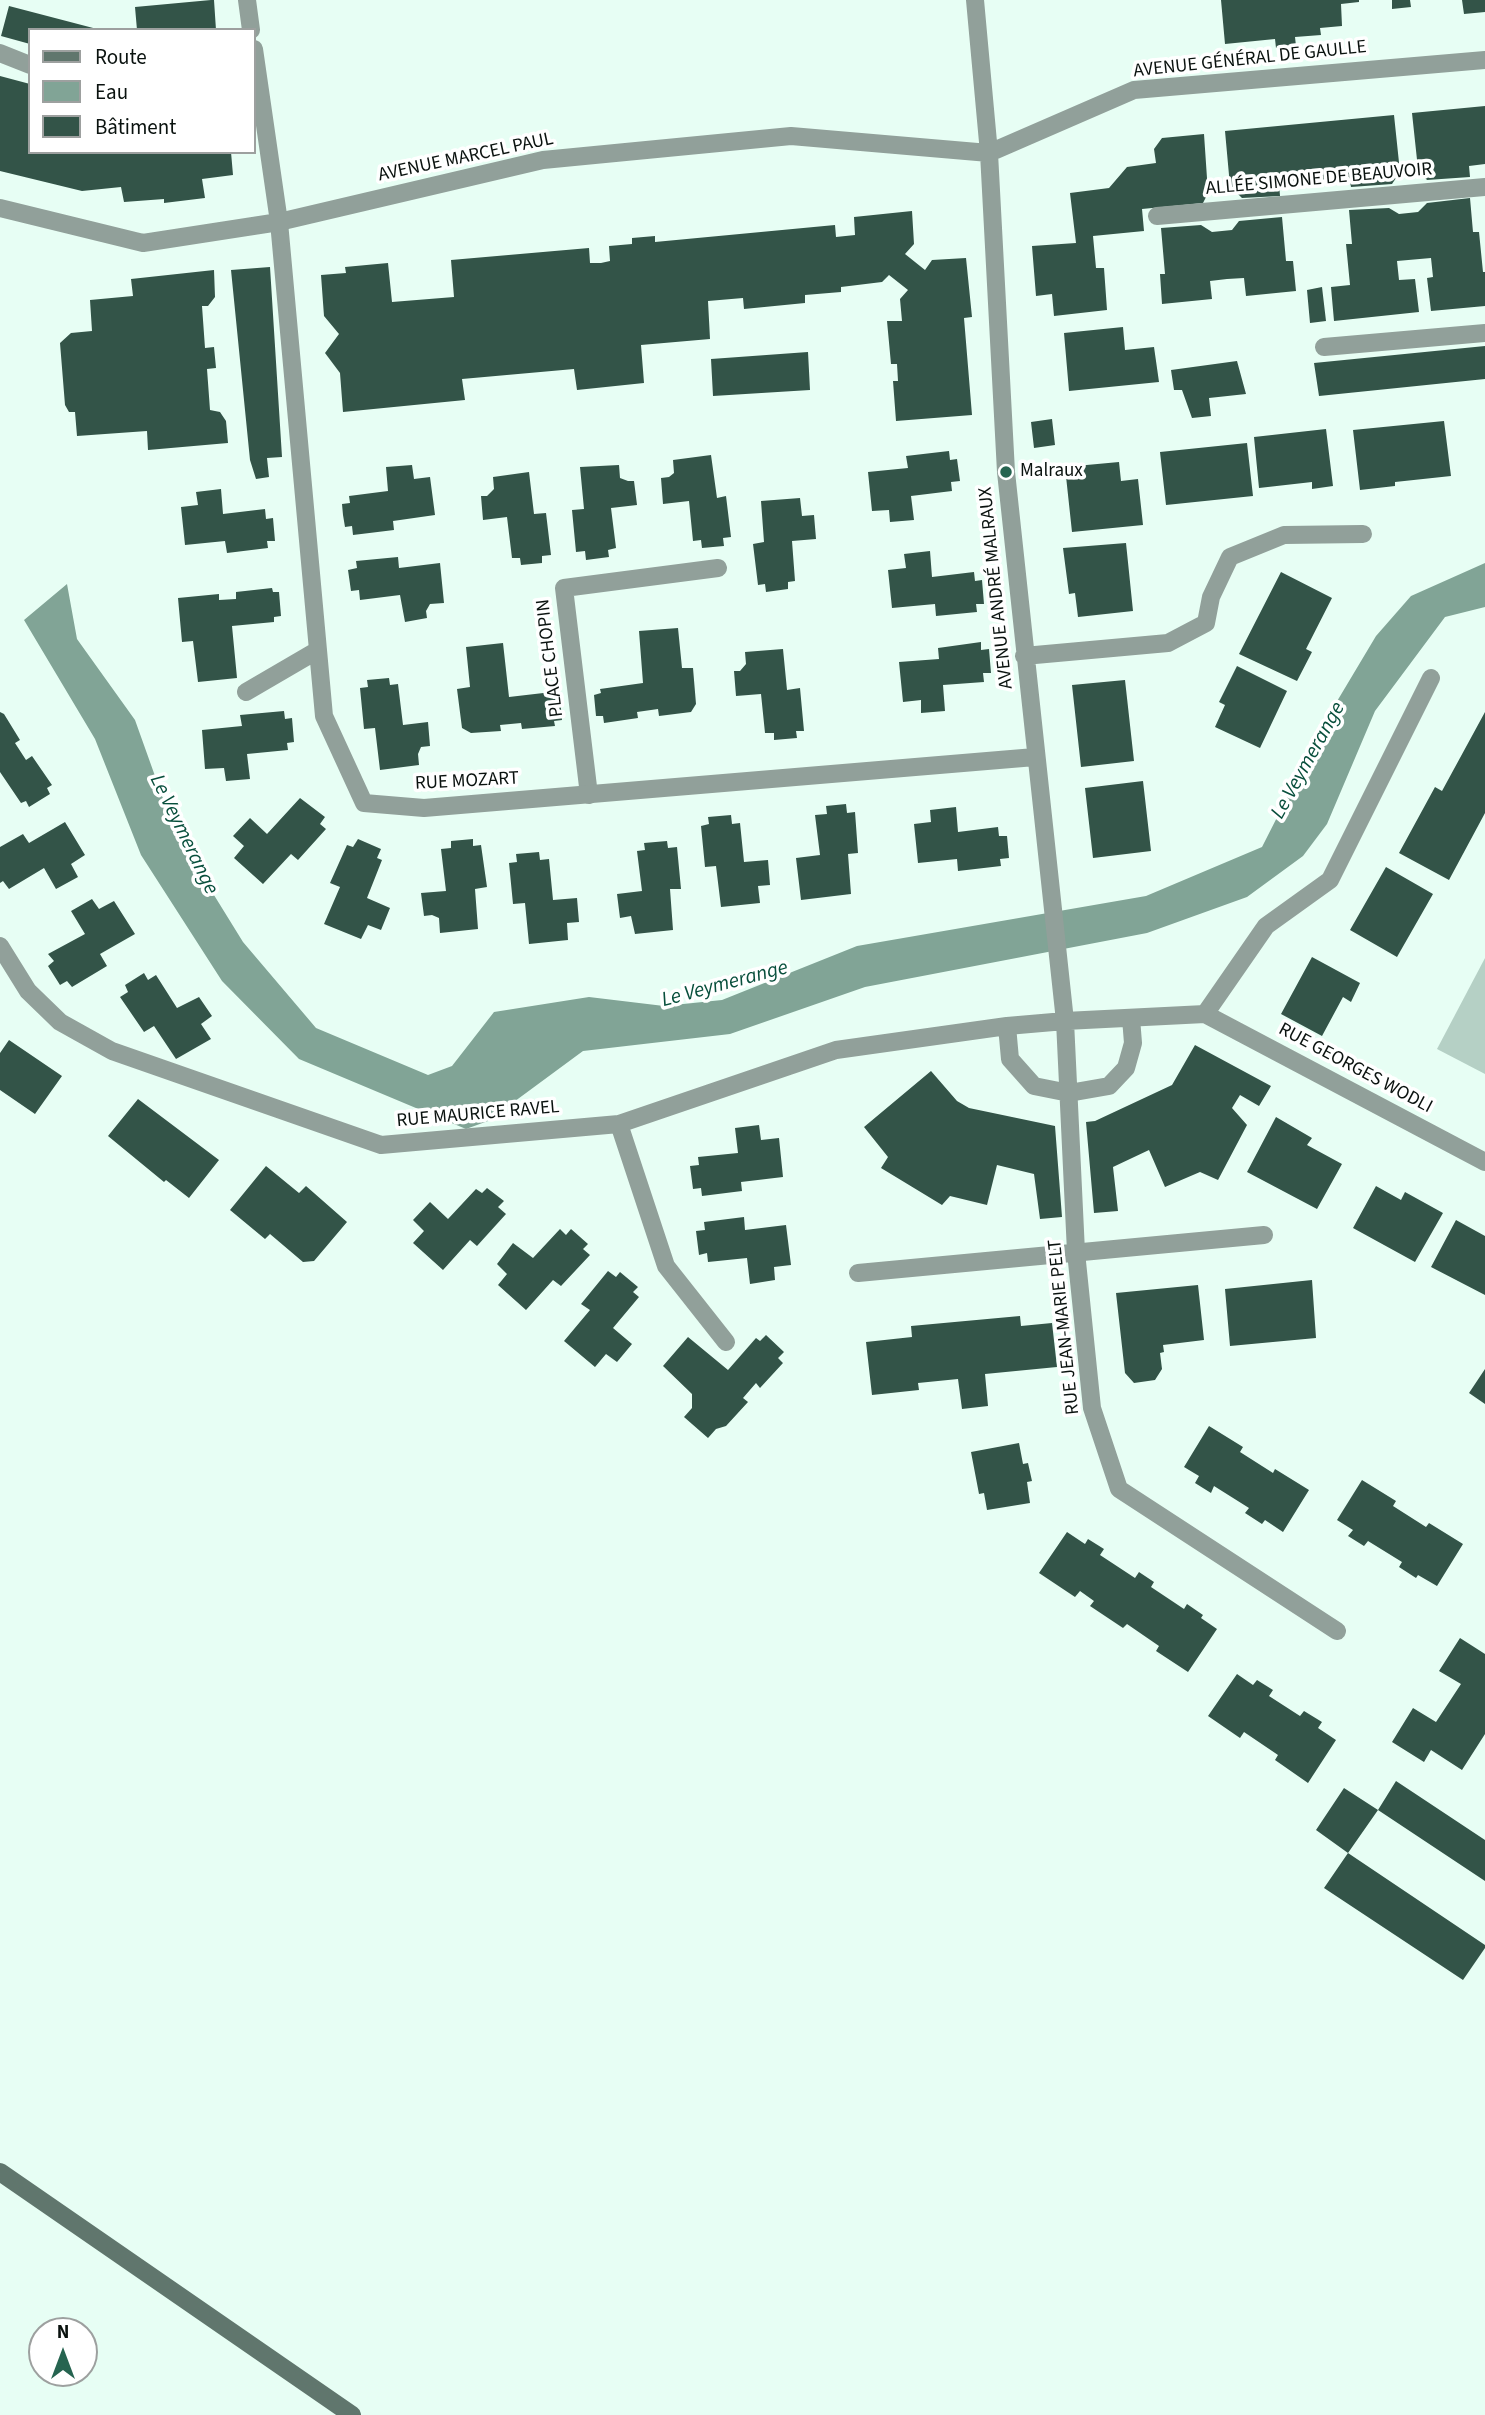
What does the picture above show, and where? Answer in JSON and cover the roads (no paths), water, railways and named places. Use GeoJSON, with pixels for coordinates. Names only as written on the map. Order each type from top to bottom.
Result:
{"type":"FeatureCollection","features":[{"type":"Feature","properties":{"kind":"main road"},"geometry":{"type":"LineString","coordinates":[[0,2172],[352,2415]]}},
{"type":"Feature","properties":{"kind":"street"},"geometry":{"type":"LineString","coordinates":[[247,0],[251,28]]}},
{"type":"Feature","properties":{"kind":"street","name":"AVENUE ANDRÉ MALRAUX"},"geometry":{"type":"LineString","coordinates":[[975,0],[989,153],[1006,472],[1065,1021]]}},
{"type":"Feature","properties":{"kind":"street"},"geometry":{"type":"LineString","coordinates":[[0,53],[28,64]]}},
{"type":"Feature","properties":{"kind":"street","name":"AVENUE GÉNÉRAL DE GAULLE"},"geometry":{"type":"LineString","coordinates":[[989,153],[1134,90],[1485,60]]}},
{"type":"Feature","properties":{"kind":"street","name":"RUE MOZART"},"geometry":{"type":"LineString","coordinates":[[256,63],[279,222],[324,716],[365,803],[424,808],[1035,757]]}},
{"type":"Feature","properties":{"kind":"street","name":"AVENUE MARCEL PAUL"},"geometry":{"type":"LineString","coordinates":[[0,208],[143,243],[279,222],[543,160],[790,136],[989,153]]}},
{"type":"Feature","properties":{"kind":"street","name":"ALLÉE SIMONE DE BEAUVOIR"},"geometry":{"type":"LineString","coordinates":[[1157,216],[1485,187]]}},
{"type":"Feature","properties":{"kind":"street"},"geometry":{"type":"LineString","coordinates":[[1325,347],[1485,333]]}},
{"type":"Feature","properties":{"kind":"street"},"geometry":{"type":"LineString","coordinates":[[1024,656],[1168,643],[1206,623],[1211,597],[1230,557],[1284,535],[1363,534]]}},
{"type":"Feature","properties":{"kind":"street","name":"PLACE CHOPIN"},"geometry":{"type":"LineString","coordinates":[[589,795],[564,588],[718,568]]}},
{"type":"Feature","properties":{"kind":"street"},"geometry":{"type":"LineString","coordinates":[[246,692],[318,650]]}},
{"type":"Feature","properties":{"kind":"street"},"geometry":{"type":"LineString","coordinates":[[1007,1026],[1010,1059],[1034,1086],[1069,1093],[1109,1086],[1126,1068],[1133,1043],[1131,1018],[1205,1014],[1266,926],[1331,880],[1431,678]]}},
{"type":"Feature","properties":{"kind":"street","name":"RUE MAURICE RAVEL"},"geometry":{"type":"LineString","coordinates":[[0,946],[28,991],[60,1022],[112,1051],[381,1145],[619,1124],[836,1049],[1007,1026],[1131,1018]]}},
{"type":"Feature","properties":{"kind":"street","name":"RUE GEORGES WODLI"},"geometry":{"type":"LineString","coordinates":[[1205,1014],[1485,1162]]}},
{"type":"Feature","properties":{"kind":"street","name":"RUE JEAN-MARIE PELT"},"geometry":{"type":"LineString","coordinates":[[1065,1021],[1076,1252],[1092,1408],[1119,1489],[1337,1631]]}},
{"type":"Feature","properties":{"kind":"street"},"geometry":{"type":"LineString","coordinates":[[619,1124],[666,1266],[726,1342]]}},
{"type":"Feature","properties":{"kind":"street"},"geometry":{"type":"LineString","coordinates":[[858,1273],[1264,1235]]}},
{"type":"Feature","properties":{"kind":"water","name":"Le Veymerange"},"geometry":{"type":"Polygon","coordinates":[[[1485,563],[1485,607],[1445,617],[1375,711],[1327,824],[1303,856],[1247,897],[1147,933],[865,987],[730,1034],[583,1051],[488,1121],[466,1129],[299,1059],[222,981],[141,855],[95,739],[24,620],[67,584],[77,639],[135,720],[175,832],[243,942],[316,1028],[428,1075],[452,1066],[494,1012],[589,997],[664,1006],[722,1000],[857,946],[1146,896],[1262,847],[1330,713],[1376,636],[1411,596],[1485,563]]]}},
{"type":"Feature","properties":{"kind":"place","name":"Malraux"},"geometry":{"type":"Point","coordinates":[1006,472]}}]}
